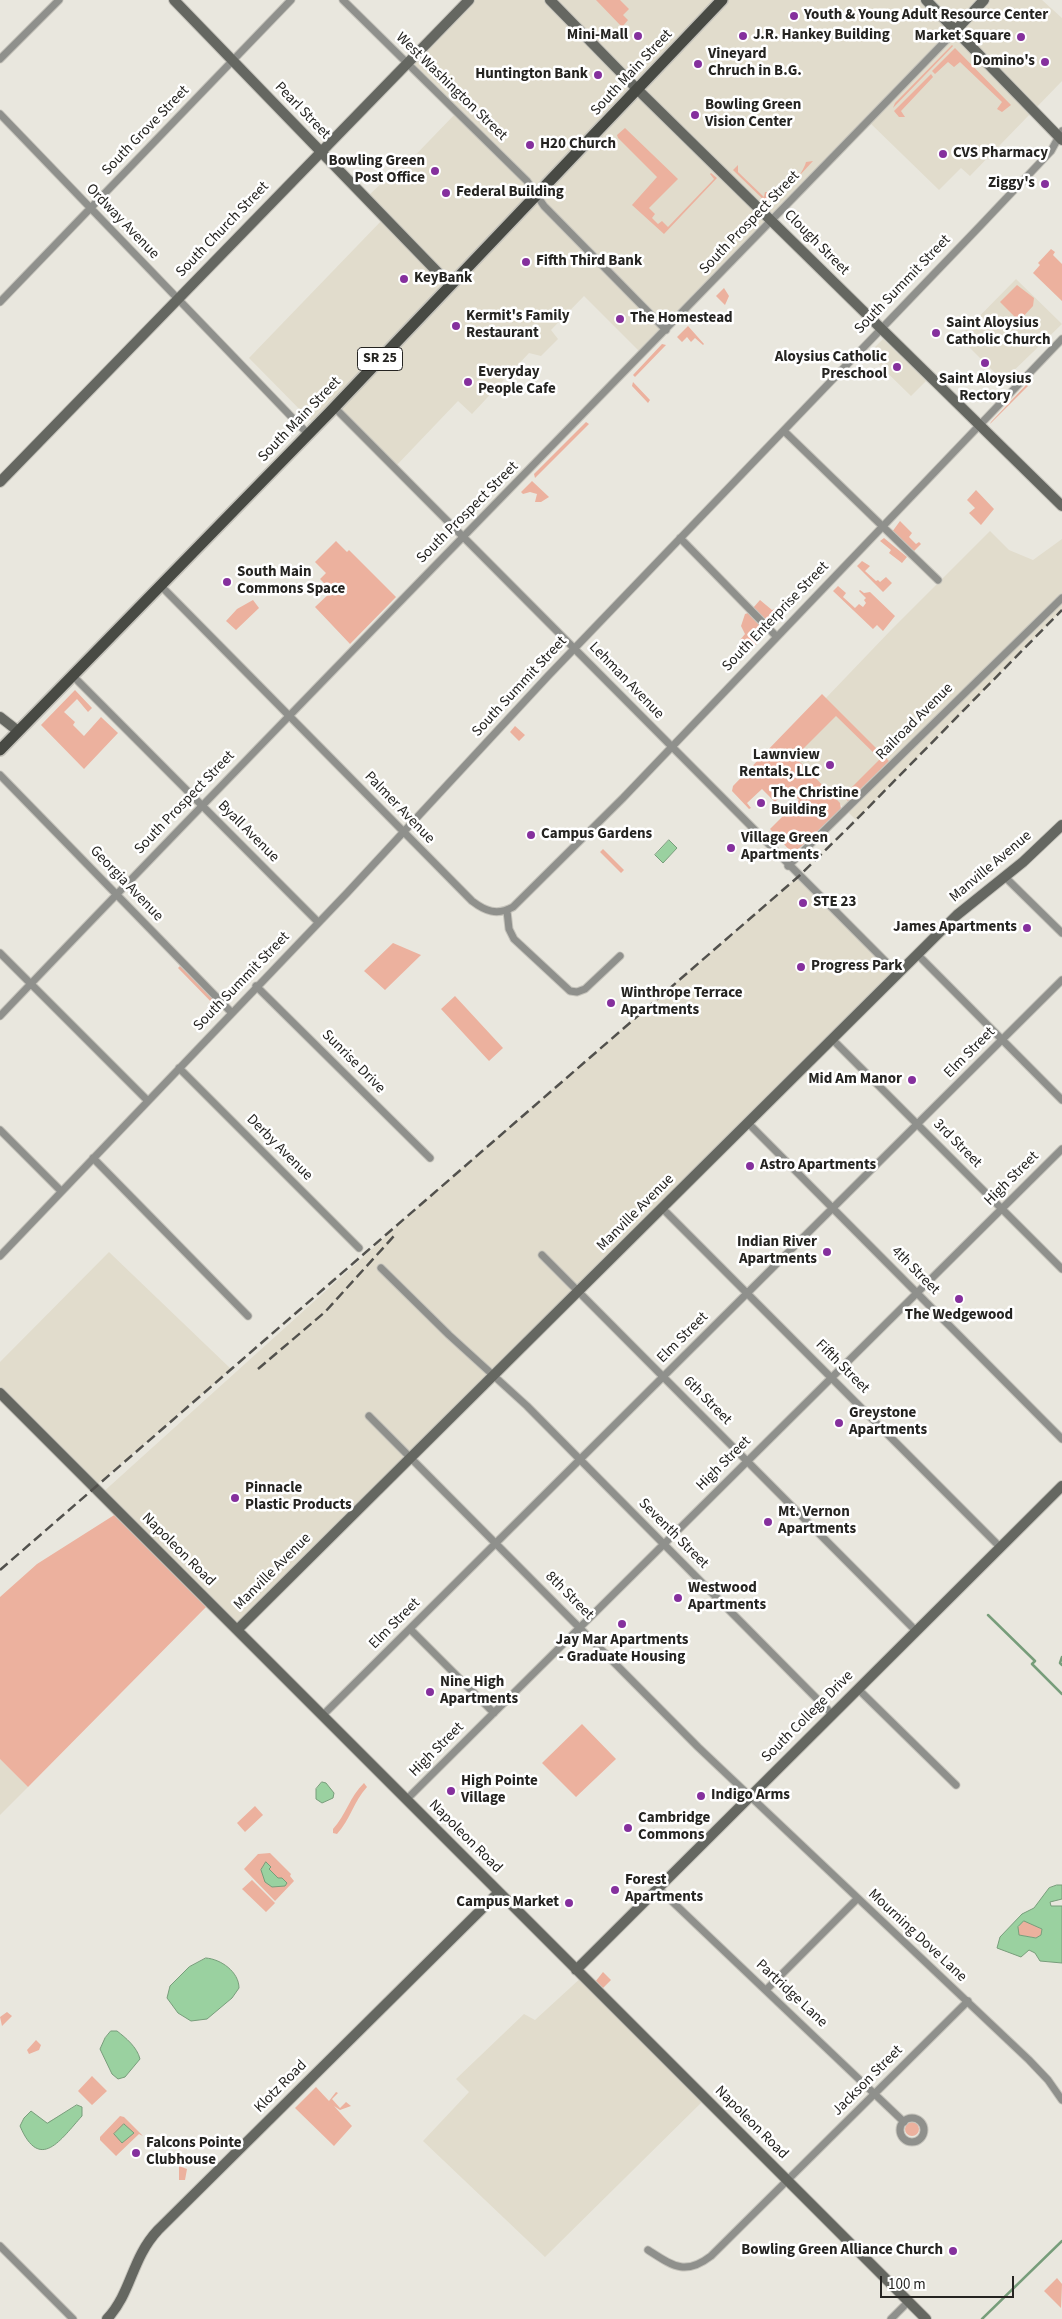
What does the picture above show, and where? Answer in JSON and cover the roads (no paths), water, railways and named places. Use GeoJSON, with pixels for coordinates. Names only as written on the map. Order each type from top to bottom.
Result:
{"type":"FeatureCollection","features":[{"type":"Feature","properties":{"kind":"main road","name":"South Main Street"},"geometry":{"type":"LineString","coordinates":[[0,750],[334,407],[722,0]]}},
{"type":"Feature","properties":{"kind":"street"},"geometry":{"type":"LineString","coordinates":[[0,59],[59,0]]}},
{"type":"Feature","properties":{"kind":"street","name":"Pearl Street"},"geometry":{"type":"LineString","coordinates":[[174,0],[450,285]]}},
{"type":"Feature","properties":{"kind":"street","name":"South Grove Street"},"geometry":{"type":"LineString","coordinates":[[0,302],[291,0]]}},
{"type":"Feature","properties":{"kind":"street","name":"West Washington Street"},"geometry":{"type":"LineString","coordinates":[[343,0],[527,180],[537,195],[570,233],[666,330]]}},
{"type":"Feature","properties":{"kind":"street","name":"South Church Street"},"geometry":{"type":"LineString","coordinates":[[0,482],[469,0]]}},
{"type":"Feature","properties":{"kind":"street","name":"Clough Street"},"geometry":{"type":"LineString","coordinates":[[550,0],[637,89],[1062,506]]}},
{"type":"Feature","properties":{"kind":"street"},"geometry":{"type":"LineString","coordinates":[[926,0],[1061,136]]}},
{"type":"Feature","properties":{"kind":"street"},"geometry":{"type":"LineString","coordinates":[[956,30],[984,0]]}},
{"type":"Feature","properties":{"kind":"street","name":"South Prospect Street"},"geometry":{"type":"LineString","coordinates":[[0,1016],[387,613],[464,537],[956,30]]}},
{"type":"Feature","properties":{"kind":"street","name":"Ordway Avenue"},"geometry":{"type":"LineString","coordinates":[[0,114],[308,434]]}},
{"type":"Feature","properties":{"kind":"street","name":"South Summit Street"},"geometry":{"type":"LineString","coordinates":[[0,1256],[318,922],[574,648],[1051,151],[1061,136]]}},
{"type":"Feature","properties":{"kind":"street","name":"South Enterprise Street"},"geometry":{"type":"LineString","coordinates":[[507,911],[561,860],[672,747],[1062,339]]}},
{"type":"Feature","properties":{"kind":"street","name":"Lehman Avenue"},"geometry":{"type":"LineString","coordinates":[[334,407],[788,866],[898,974]]}},
{"type":"Feature","properties":{"kind":"street"},"geometry":{"type":"LineString","coordinates":[[784,431],[938,580]]}},
{"type":"Feature","properties":{"kind":"street"},"geometry":{"type":"LineString","coordinates":[[680,538],[778,636]]}},
{"type":"Feature","properties":{"kind":"street","name":"Palmer Avenue"},"geometry":{"type":"LineString","coordinates":[[161,586],[472,901],[491,911],[501,913],[507,911]]}},
{"type":"Feature","properties":{"kind":"street","name":"Railroad Avenue"},"geometry":{"type":"LineString","coordinates":[[788,866],[1062,598]]}},
{"type":"Feature","properties":{"kind":"street","name":"Byall Avenue"},"geometry":{"type":"LineString","coordinates":[[73,676],[318,922]]}},
{"type":"Feature","properties":{"kind":"street"},"geometry":{"type":"LineString","coordinates":[[0,717],[18,731]]}},
{"type":"Feature","properties":{"kind":"street","name":"Georgia Avenue"},"geometry":{"type":"LineString","coordinates":[[0,775],[232,1013]]}},
{"type":"Feature","properties":{"kind":"street","name":"Manville Avenue"},"geometry":{"type":"LineString","coordinates":[[237,1630],[917,954],[962,911],[1005,877],[1062,824]]}},
{"type":"Feature","properties":{"kind":"street"},"geometry":{"type":"LineString","coordinates":[[1005,877],[1062,933]]}},
{"type":"Feature","properties":{"kind":"street"},"geometry":{"type":"LineString","coordinates":[[507,911],[509,929],[514,939],[570,991],[577,992],[585,989],[620,956]]}},
{"type":"Feature","properties":{"kind":"street"},"geometry":{"type":"LineString","coordinates":[[0,953],[148,1101]]}},
{"type":"Feature","properties":{"kind":"street"},"geometry":{"type":"LineString","coordinates":[[917,954],[1062,1100]]}},
{"type":"Feature","properties":{"kind":"street","name":"Elm Street"},"geometry":{"type":"LineString","coordinates":[[322,1716],[1062,980]]}},
{"type":"Feature","properties":{"kind":"street","name":"Sunrise Drive"},"geometry":{"type":"LineString","coordinates":[[256,986],[430,1158]]}},
{"type":"Feature","properties":{"kind":"street","name":"3rd Street"},"geometry":{"type":"LineString","coordinates":[[832,1039],[1062,1269]]}},
{"type":"Feature","properties":{"kind":"street","name":"Derby Avenue"},"geometry":{"type":"LineString","coordinates":[[179,1068],[359,1248]]}},
{"type":"Feature","properties":{"kind":"street","name":"4th Street"},"geometry":{"type":"LineString","coordinates":[[748,1123],[1062,1439]]}},
{"type":"Feature","properties":{"kind":"street"},"geometry":{"type":"LineString","coordinates":[[0,1130],[61,1191]]}},
{"type":"Feature","properties":{"kind":"street","name":"High Street"},"geometry":{"type":"LineString","coordinates":[[406,1800],[1062,1149]]}},
{"type":"Feature","properties":{"kind":"street"},"geometry":{"type":"LineString","coordinates":[[93,1158],[248,1316]]}},
{"type":"Feature","properties":{"kind":"street","name":"Fifth Street"},"geometry":{"type":"LineString","coordinates":[[662,1208],[1000,1547]]}},
{"type":"Feature","properties":{"kind":"street","name":"6th Street"},"geometry":{"type":"LineString","coordinates":[[542,1255],[916,1631]]}},
{"type":"Feature","properties":{"kind":"street"},"geometry":{"type":"LineString","coordinates":[[381,1268],[449,1335],[494,1374]]}},
{"type":"Feature","properties":{"kind":"street","name":"Seventh Street"},"geometry":{"type":"LineString","coordinates":[[494,1374],[832,1714]]}},
{"type":"Feature","properties":{"kind":"street","name":"Napoleon Road"},"geometry":{"type":"LineString","coordinates":[[0,1393],[926,2319]]}},
{"type":"Feature","properties":{"kind":"street","name":"8th Street"},"geometry":{"type":"LineString","coordinates":[[369,1416],[749,1796]]}},
{"type":"Feature","properties":{"kind":"street","name":"South College Drive"},"geometry":{"type":"LineString","coordinates":[[576,1970],[1062,1486]]}},
{"type":"Feature","properties":{"kind":"street"},"geometry":{"type":"LineString","coordinates":[[410,1629],[494,1713]]}},
{"type":"Feature","properties":{"kind":"street"},"geometry":{"type":"LineString","coordinates":[[858,1689],[956,1784]]}},
{"type":"Feature","properties":{"kind":"street","name":"Mourning Dove Lane"},"geometry":{"type":"LineString","coordinates":[[749,1796],[1029,2060],[1048,2080],[1062,2100]]}},
{"type":"Feature","properties":{"kind":"street","name":"Partridge Lane"},"geometry":{"type":"LineString","coordinates":[[658,1888],[876,2093],[904,2122]]}},
{"type":"Feature","properties":{"kind":"street","name":"Klotz Road"},"geometry":{"type":"LineString","coordinates":[[107,2319],[121,2300],[142,2248],[158,2230],[498,1892]]}},
{"type":"Feature","properties":{"kind":"street"},"geometry":{"type":"LineString","coordinates":[[766,1990],[857,1899]]}},
{"type":"Feature","properties":{"kind":"street","name":"Jackson Street"},"geometry":{"type":"LineString","coordinates":[[648,2250],[678,2267],[687,2268],[701,2264],[968,2001]]}},
{"type":"Feature","properties":{"kind":"street"},"geometry":{"type":"LineString","coordinates":[[0,2246],[73,2319]]}},
{"type":"Feature","properties":{"kind":"street"},"geometry":{"type":"LineString","coordinates":[[891,2319],[908,2302]]}},
{"type":"Feature","properties":{"kind":"waterway"},"geometry":{"type":"LineString","coordinates":[[988,1615],[1035,1661],[1032,1664],[1062,1694]]}},
{"type":"Feature","properties":{"kind":"waterway"},"geometry":{"type":"LineString","coordinates":[[1062,1657],[1060,1663],[1062,1665]]}},
{"type":"Feature","properties":{"kind":"waterway"},"geometry":{"type":"LineString","coordinates":[[982,2319],[1062,2241]]}},
{"type":"Feature","properties":{"kind":"railway"},"geometry":{"type":"LineString","coordinates":[[0,1570],[799,876],[1062,610]]}},
{"type":"Feature","properties":{"kind":"railway"},"geometry":{"type":"LineString","coordinates":[[258,1369],[325,1312],[394,1236]]}},
{"type":"Feature","properties":{"kind":"place","name":"Youth & Young Adult Resource Center"},"geometry":{"type":"Point","coordinates":[794,16]}},
{"type":"Feature","properties":{"kind":"place","name":"Mini-Mall"},"geometry":{"type":"Point","coordinates":[638,36]}},
{"type":"Feature","properties":{"kind":"place","name":"J.R. Hankey Building"},"geometry":{"type":"Point","coordinates":[743,36]}},
{"type":"Feature","properties":{"kind":"place","name":"Market Square"},"geometry":{"type":"Point","coordinates":[1021,37]}},
{"type":"Feature","properties":{"kind":"place","name":"Domino's"},"geometry":{"type":"Point","coordinates":[1045,62]}},
{"type":"Feature","properties":{"kind":"place","name":"Vineyard Chruch in B.G."},"geometry":{"type":"Point","coordinates":[698,64]}},
{"type":"Feature","properties":{"kind":"place","name":"Huntington Bank"},"geometry":{"type":"Point","coordinates":[598,75]}},
{"type":"Feature","properties":{"kind":"place","name":"Bowling Green Vision Center"},"geometry":{"type":"Point","coordinates":[695,115]}},
{"type":"Feature","properties":{"kind":"place","name":"H20 Church"},"geometry":{"type":"Point","coordinates":[530,145]}},
{"type":"Feature","properties":{"kind":"place","name":"CVS Pharmacy"},"geometry":{"type":"Point","coordinates":[943,154]}},
{"type":"Feature","properties":{"kind":"place","name":"Bowling Green Post Office"},"geometry":{"type":"Point","coordinates":[435,171]}},
{"type":"Feature","properties":{"kind":"place","name":"Ziggy's"},"geometry":{"type":"Point","coordinates":[1045,184]}},
{"type":"Feature","properties":{"kind":"place","name":"Federal Building"},"geometry":{"type":"Point","coordinates":[446,193]}},
{"type":"Feature","properties":{"kind":"place","name":"Fifth Third Bank"},"geometry":{"type":"Point","coordinates":[526,262]}},
{"type":"Feature","properties":{"kind":"place","name":"KeyBank"},"geometry":{"type":"Point","coordinates":[404,279]}},
{"type":"Feature","properties":{"kind":"place","name":"The Homestead"},"geometry":{"type":"Point","coordinates":[620,319]}},
{"type":"Feature","properties":{"kind":"place","name":"Kermit's Family Restaurant"},"geometry":{"type":"Point","coordinates":[456,326]}},
{"type":"Feature","properties":{"kind":"place","name":"Saint Aloysius Catholic Church"},"geometry":{"type":"Point","coordinates":[936,333]}},
{"type":"Feature","properties":{"kind":"place","name":"Saint Aloysius Rectory"},"geometry":{"type":"Point","coordinates":[985,363]}},
{"type":"Feature","properties":{"kind":"place","name":"Aloysius Catholic Preschool"},"geometry":{"type":"Point","coordinates":[897,367]}},
{"type":"Feature","properties":{"kind":"place","name":"Everyday People Cafe"},"geometry":{"type":"Point","coordinates":[468,382]}},
{"type":"Feature","properties":{"kind":"place","name":"South Main Commons Space"},"geometry":{"type":"Point","coordinates":[227,582]}},
{"type":"Feature","properties":{"kind":"place","name":"Lawnview Rentals, LLC"},"geometry":{"type":"Point","coordinates":[830,765]}},
{"type":"Feature","properties":{"kind":"place","name":"The Christine Building"},"geometry":{"type":"Point","coordinates":[761,803]}},
{"type":"Feature","properties":{"kind":"place","name":"Campus Gardens"},"geometry":{"type":"Point","coordinates":[531,835]}},
{"type":"Feature","properties":{"kind":"place","name":"Village Green Apartments"},"geometry":{"type":"Point","coordinates":[731,848]}},
{"type":"Feature","properties":{"kind":"place","name":"STE 23"},"geometry":{"type":"Point","coordinates":[803,903]}},
{"type":"Feature","properties":{"kind":"place","name":"James Apartments"},"geometry":{"type":"Point","coordinates":[1027,928]}},
{"type":"Feature","properties":{"kind":"place","name":"Progress Park"},"geometry":{"type":"Point","coordinates":[801,967]}},
{"type":"Feature","properties":{"kind":"place","name":"Winthrope Terrace Apartments"},"geometry":{"type":"Point","coordinates":[611,1003]}},
{"type":"Feature","properties":{"kind":"place","name":"Mid Am Manor"},"geometry":{"type":"Point","coordinates":[912,1080]}},
{"type":"Feature","properties":{"kind":"place","name":"Astro Apartments"},"geometry":{"type":"Point","coordinates":[750,1166]}},
{"type":"Feature","properties":{"kind":"place","name":"Indian River Apartments"},"geometry":{"type":"Point","coordinates":[827,1252]}},
{"type":"Feature","properties":{"kind":"place","name":"The Wedgewood"},"geometry":{"type":"Point","coordinates":[959,1299]}},
{"type":"Feature","properties":{"kind":"place","name":"Greystone Apartments"},"geometry":{"type":"Point","coordinates":[839,1423]}},
{"type":"Feature","properties":{"kind":"place","name":"Pinnacle Plastic Products"},"geometry":{"type":"Point","coordinates":[235,1498]}},
{"type":"Feature","properties":{"kind":"place","name":"Mt. Vernon Apartments"},"geometry":{"type":"Point","coordinates":[768,1522]}},
{"type":"Feature","properties":{"kind":"place","name":"Westwood Apartments"},"geometry":{"type":"Point","coordinates":[678,1598]}},
{"type":"Feature","properties":{"kind":"place","name":"Jay Mar Apartments - Graduate Housing"},"geometry":{"type":"Point","coordinates":[622,1624]}},
{"type":"Feature","properties":{"kind":"place","name":"Nine High Apartments"},"geometry":{"type":"Point","coordinates":[430,1692]}},
{"type":"Feature","properties":{"kind":"place","name":"High Pointe Village"},"geometry":{"type":"Point","coordinates":[451,1791]}},
{"type":"Feature","properties":{"kind":"place","name":"Indigo Arms"},"geometry":{"type":"Point","coordinates":[701,1796]}},
{"type":"Feature","properties":{"kind":"place","name":"Cambridge Commons"},"geometry":{"type":"Point","coordinates":[628,1828]}},
{"type":"Feature","properties":{"kind":"place","name":"Forest Apartments"},"geometry":{"type":"Point","coordinates":[615,1890]}},
{"type":"Feature","properties":{"kind":"place","name":"Campus Market"},"geometry":{"type":"Point","coordinates":[569,1903]}},
{"type":"Feature","properties":{"kind":"place","name":"Falcons Pointe Clubhouse"},"geometry":{"type":"Point","coordinates":[136,2153]}},
{"type":"Feature","properties":{"kind":"place","name":"Bowling Green Alliance Church"},"geometry":{"type":"Point","coordinates":[953,2251]}}]}
